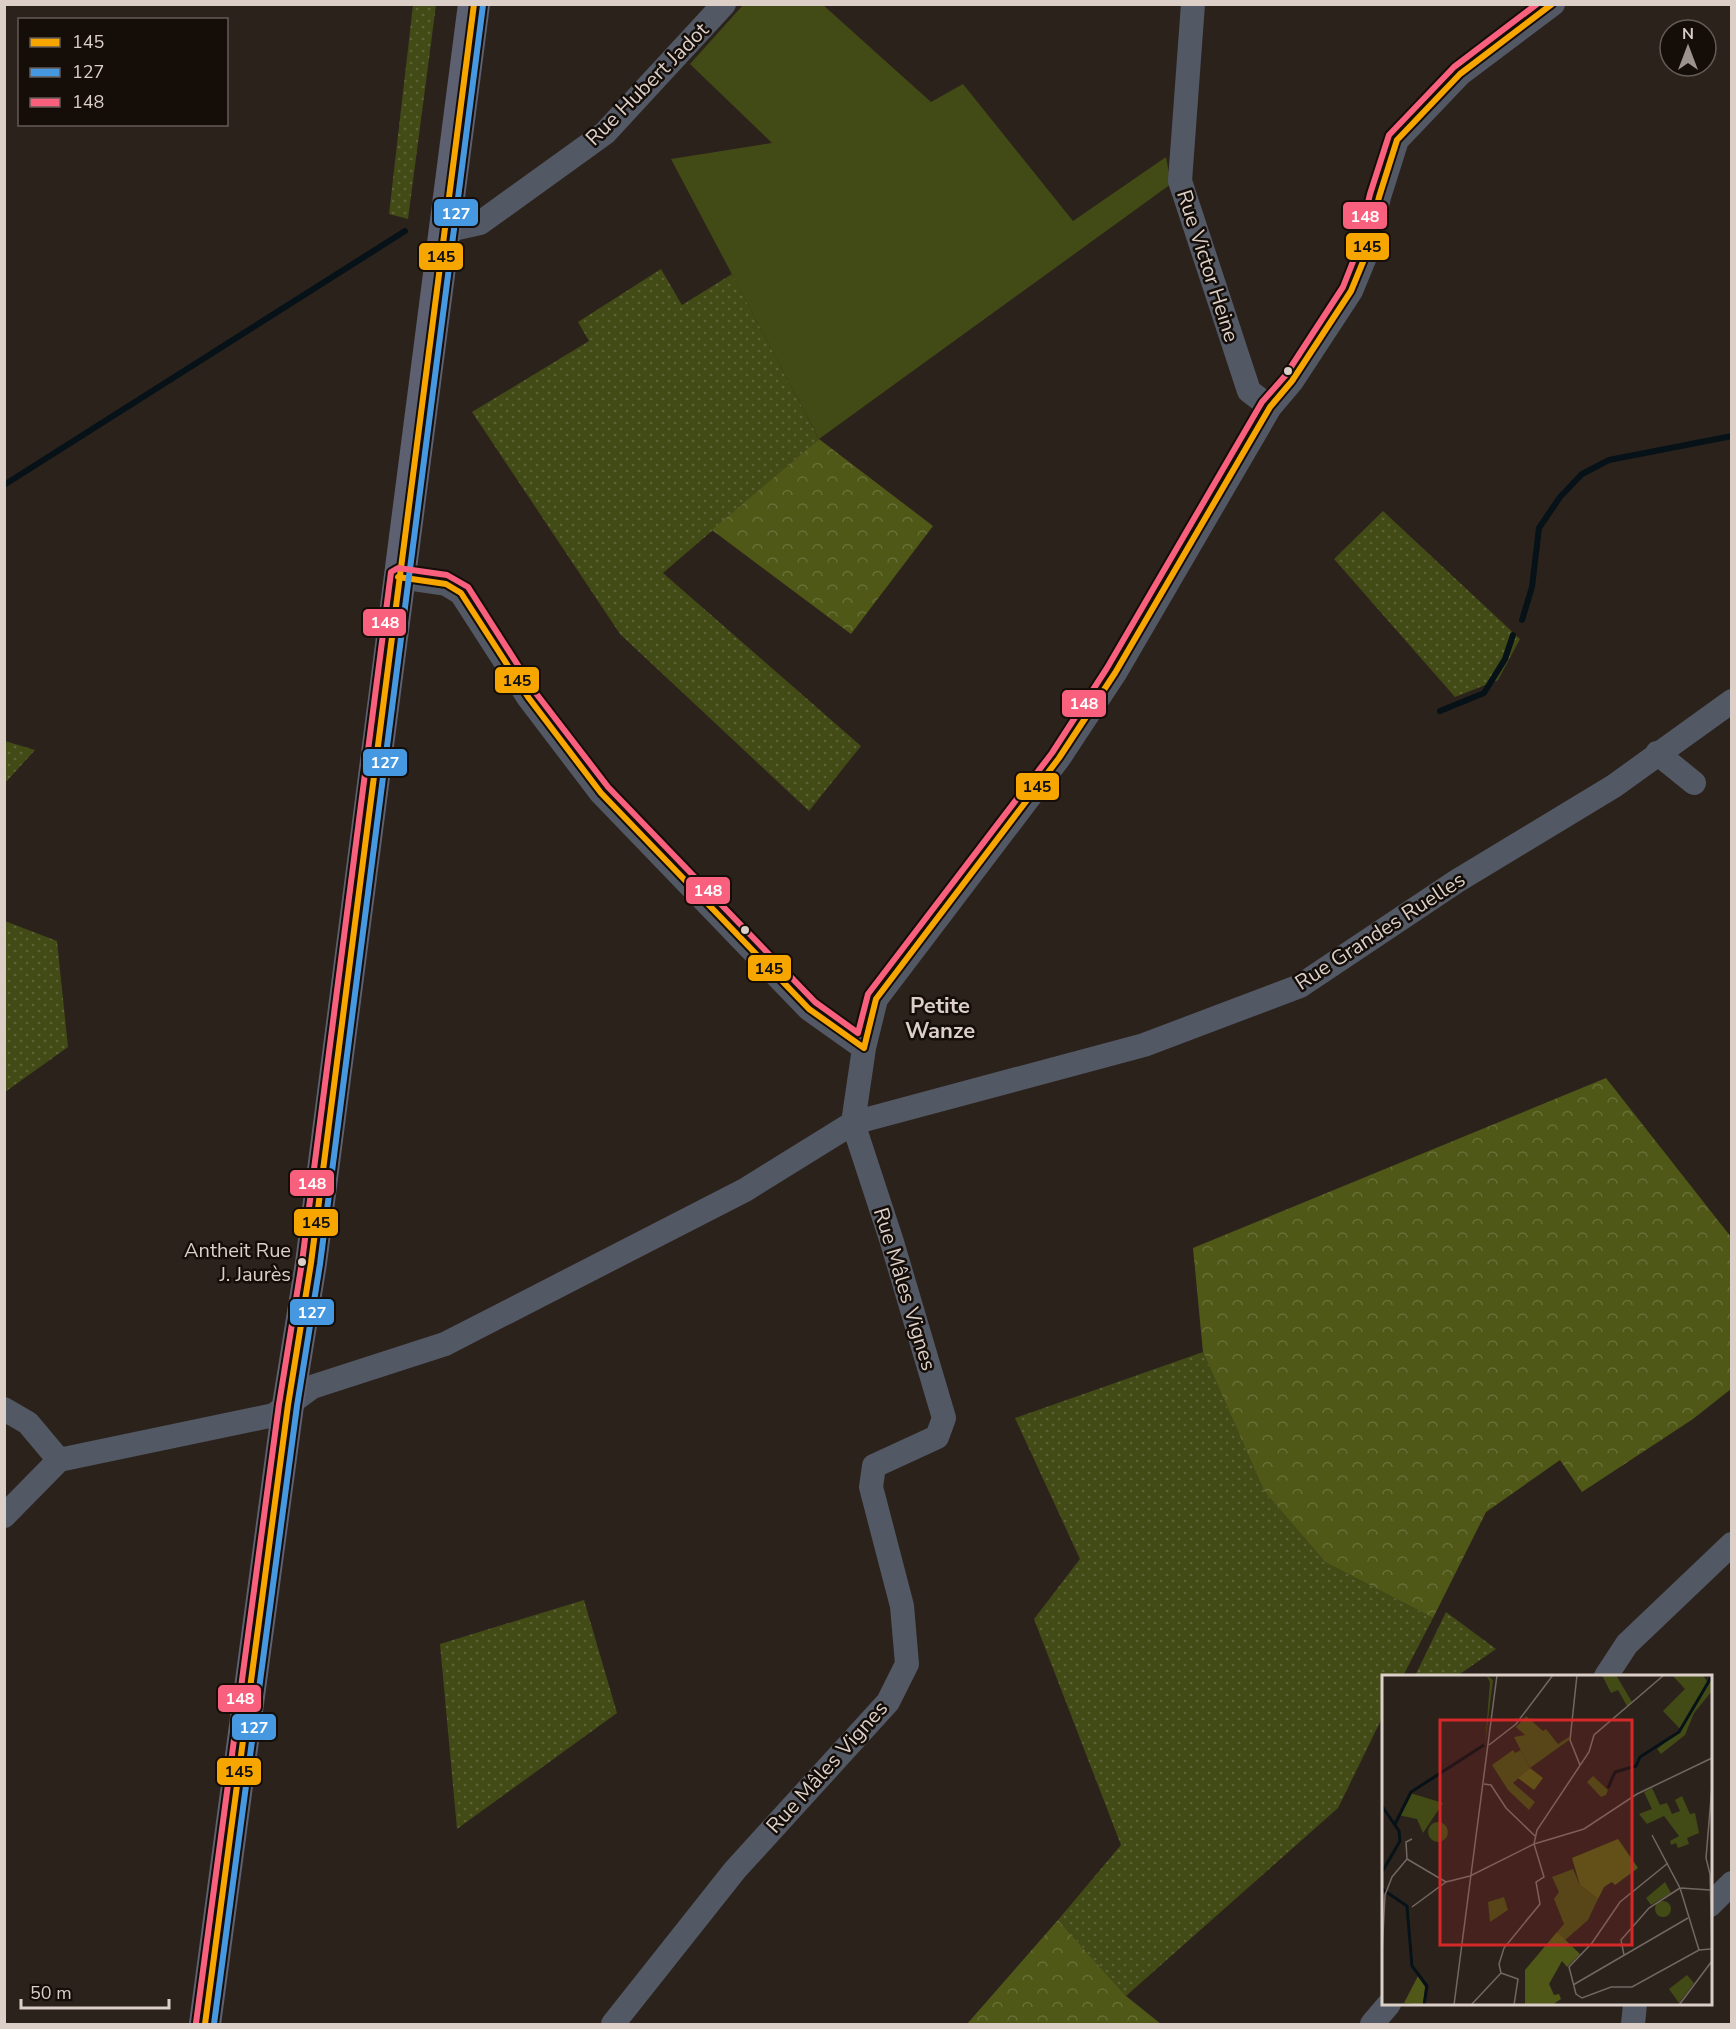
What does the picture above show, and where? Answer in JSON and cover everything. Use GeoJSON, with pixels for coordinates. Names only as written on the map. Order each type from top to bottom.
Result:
{"type":"FeatureCollection","features":[{"type":"Feature","properties":{"kind":"main road"},"geometry":{"type":"LineString","coordinates":[[205,2025],[288,1405],[311,1263],[474,4]]}},
{"type":"Feature","properties":{"kind":"street","name":"Rue Hubert Jadot"},"geometry":{"type":"LineString","coordinates":[[444,231],[480,223],[604,133],[723,4]]}},
{"type":"Feature","properties":{"kind":"street","name":"Rue Victor Heine"},"geometry":{"type":"LineString","coordinates":[[1193,4],[1180,181],[1249,391],[1270,407]]}},
{"type":"Feature","properties":{"kind":"street"},"geometry":{"type":"LineString","coordinates":[[853,1123],[864,1047],[876,999],[1059,758],[1115,673],[1270,407],[1292,381],[1351,291],[1365,257],[1378,197],[1397,140],[1460,74],[1553,4]]}},
{"type":"Feature","properties":{"kind":"street"},"geometry":{"type":"LineString","coordinates":[[398,577],[446,584],[461,593],[528,697],[601,794],[809,1009],[864,1047]]}},
{"type":"Feature","properties":{"kind":"street","name":"Rue Grandes Ruelles"},"geometry":{"type":"LineString","coordinates":[[59,1460],[274,1415],[312,1387],[445,1344],[745,1190],[853,1123],[1144,1044],[1300,986],[1457,880],[1614,786],[1731,701]]}},
{"type":"Feature","properties":{"kind":"street"},"geometry":{"type":"LineString","coordinates":[[1657,753],[1694,783]]}},
{"type":"Feature","properties":{"kind":"street","name":"Rue Mâles Vignes"},"geometry":{"type":"LineString","coordinates":[[613,2025],[735,1870],[888,1702],[907,1664],[902,1606],[871,1487],[874,1466],[937,1437],[944,1418],[892,1242],[853,1123]]}},
{"type":"Feature","properties":{"kind":"street"},"geometry":{"type":"LineString","coordinates":[[4,1409],[28,1424],[59,1460],[4,1516]]}},
{"type":"Feature","properties":{"kind":"street"},"geometry":{"type":"LineString","coordinates":[[1607,1675],[1627,1644],[1731,1544]]}},
{"type":"Feature","properties":{"kind":"street"},"geometry":{"type":"LineString","coordinates":[[1712,1903],[1731,1883]]}},
{"type":"Feature","properties":{"kind":"street"},"geometry":{"type":"LineString","coordinates":[[1372,2025],[1388,2005]]}},
{"type":"Feature","properties":{"kind":"street"},"geometry":{"type":"LineString","coordinates":[[1633,2025],[1635,2005]]}},
{"type":"Feature","properties":{"kind":"green space"},"geometry":{"type":"Polygon","coordinates":[[[822,4],[931,102],[963,84],[1073,221],[1166,157],[1171,184],[819,439],[671,159],[772,143],[690,64],[743,5],[822,4]]]}},
{"type":"Feature","properties":{"kind":"green space"},"geometry":{"type":"Polygon","coordinates":[[[413,5],[436,5],[408,219],[389,214],[413,5]]]}},
{"type":"Feature","properties":{"kind":"green space"},"geometry":{"type":"Polygon","coordinates":[[[661,269],[682,305],[732,274],[819,439],[663,573],[861,746],[809,811],[620,634],[472,412],[589,341],[578,322],[661,269]]]}},
{"type":"Feature","properties":{"kind":"green space"},"geometry":{"type":"Polygon","coordinates":[[[819,439],[933,526],[851,634],[712,530],[819,439]]]}},
{"type":"Feature","properties":{"kind":"green space"},"geometry":{"type":"Polygon","coordinates":[[[1383,511],[1520,639],[1498,680],[1455,697],[1334,559],[1383,511]]]}},
{"type":"Feature","properties":{"kind":"green space"},"geometry":{"type":"Polygon","coordinates":[[[4,741],[35,750],[5,783],[4,741]]]}},
{"type":"Feature","properties":{"kind":"green space"},"geometry":{"type":"Polygon","coordinates":[[[5,921],[57,941],[68,1047],[5,1092],[5,921]]]}},
{"type":"Feature","properties":{"kind":"green space"},"geometry":{"type":"Polygon","coordinates":[[[1606,1078],[1731,1237],[1731,1389],[1693,1419],[1582,1492],[1560,1460],[1486,1512],[1433,1618],[1325,1562],[1264,1491],[1203,1352],[1193,1248],[1606,1078]]]}},
{"type":"Feature","properties":{"kind":"green space"},"geometry":{"type":"Polygon","coordinates":[[[1203,1352],[1264,1491],[1325,1562],[1433,1618],[1404,1675],[1382,1675],[1382,1718],[1338,1808],[1126,1996],[1058,1920],[1121,1845],[1034,1619],[1080,1559],[1015,1418],[1203,1352]]]}},
{"type":"Feature","properties":{"kind":"green space"},"geometry":{"type":"Polygon","coordinates":[[[584,1600],[617,1713],[457,1829],[440,1644],[584,1600]]]}},
{"type":"Feature","properties":{"kind":"green space"},"geometry":{"type":"Polygon","coordinates":[[[1446,1612],[1496,1649],[1458,1675],[1415,1675],[1446,1612]]]}},
{"type":"Feature","properties":{"kind":"green space"},"geometry":{"type":"Polygon","coordinates":[[[1058,1920],[1126,1996],[1161,2024],[967,2024],[1058,1920]]]}},
{"type":"Feature","properties":{"kind":"waterway"},"geometry":{"type":"LineString","coordinates":[[4,485],[405,231]]}},
{"type":"Feature","properties":{"kind":"waterway"},"geometry":{"type":"LineString","coordinates":[[1522,620],[1532,587],[1539,528],[1560,497],[1582,474],[1609,460],[1732,436]]}},
{"type":"Feature","properties":{"kind":"waterway"},"geometry":{"type":"LineString","coordinates":[[1440,711],[1484,693],[1505,659],[1513,635]]}},
{"type":"Feature","properties":{"kind":"transit line","name":"145"},"geometry":{"type":"LineString","coordinates":[[205,2024],[288,1405],[311,1263],[474,4]]}},
{"type":"Feature","properties":{"kind":"transit line","name":"148"},"geometry":{"type":"LineString","coordinates":[[196,2023],[279,1404],[302,1262],[391,572],[398,568],[447,575],[468,587],[535,692],[608,787],[815,1002],[858,1033],[868,994],[1052,753],[1107,668],[1262,402],[1285,376],[1343,287],[1356,254],[1370,194],[1389,135],[1454,67],[1537,4]]}},
{"type":"Feature","properties":{"kind":"transit line","name":"145"},"geometry":{"type":"LineString","coordinates":[[864,1048],[876,999],[1059,758],[1115,673],[1270,407],[1292,381],[1351,291],[1365,257],[1379,197],[1397,140],[1460,74],[1552,4]]}},
{"type":"Feature","properties":{"kind":"transit line","name":"127"},"geometry":{"type":"LineString","coordinates":[[214,2024],[297,1406],[320,1264],[483,5]]}},
{"type":"Feature","properties":{"kind":"transit line","name":"145"},"geometry":{"type":"LineString","coordinates":[[398,577],[446,584],[461,593],[528,697],[601,793],[809,1009],[864,1048]]}},
{"type":"Feature","properties":{"kind":"place","name":"Antheit Rue J. Jaurès"},"geometry":{"type":"Point","coordinates":[302,1262]}},
{"type":"Feature","properties":{"kind":"district","name":"Petite Wanze"},"geometry":{"type":"Point","coordinates":[940,1018]}}]}
